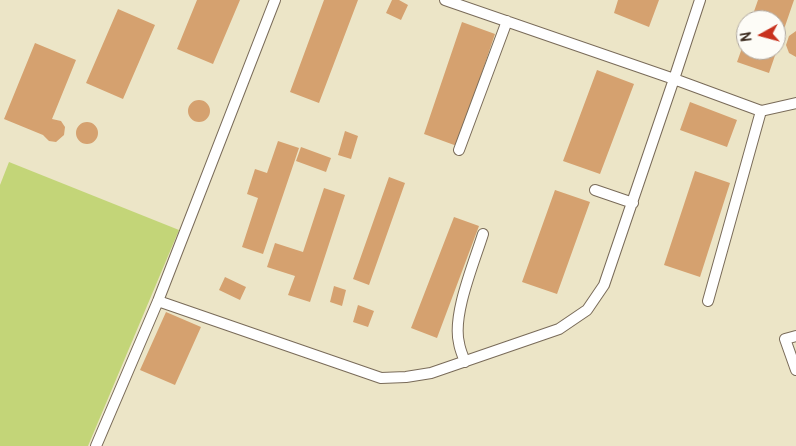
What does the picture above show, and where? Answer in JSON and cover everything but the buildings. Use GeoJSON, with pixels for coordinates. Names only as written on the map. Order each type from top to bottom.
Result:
{"type":"FeatureCollection","features":[{"type":"Feature","properties":{"kind":"lane"},"geometry":{"type":"LineString","coordinates":[[96,446],[158,301],[276,0]]}},
{"type":"Feature","properties":{"kind":"lane"},"geometry":{"type":"LineString","coordinates":[[445,0],[674,78],[761,111],[796,104]]}},
{"type":"Feature","properties":{"kind":"lane"},"geometry":{"type":"LineString","coordinates":[[158,301],[381,378],[406,378],[431,373],[559,329],[587,310],[604,285],[700,0]]}},
{"type":"Feature","properties":{"kind":"lane"},"geometry":{"type":"LineString","coordinates":[[459,150],[507,21]]}},
{"type":"Feature","properties":{"kind":"lane"},"geometry":{"type":"LineString","coordinates":[[708,301],[761,111]]}},
{"type":"Feature","properties":{"kind":"lane"},"geometry":{"type":"LineString","coordinates":[[595,190],[633,203]]}},
{"type":"Feature","properties":{"kind":"lane"},"geometry":{"type":"LineString","coordinates":[[465,362],[458,343],[458,324],[461,306],[483,234]]}},
{"type":"Feature","properties":{"kind":"lane"},"geometry":{"type":"LineString","coordinates":[[796,336],[786,339],[796,370]]}},
{"type":"Feature","properties":{"kind":"green space"},"geometry":{"type":"Polygon","coordinates":[[[9,162],[179,230],[88,446],[0,446],[0,185],[9,162]]]}}]}
